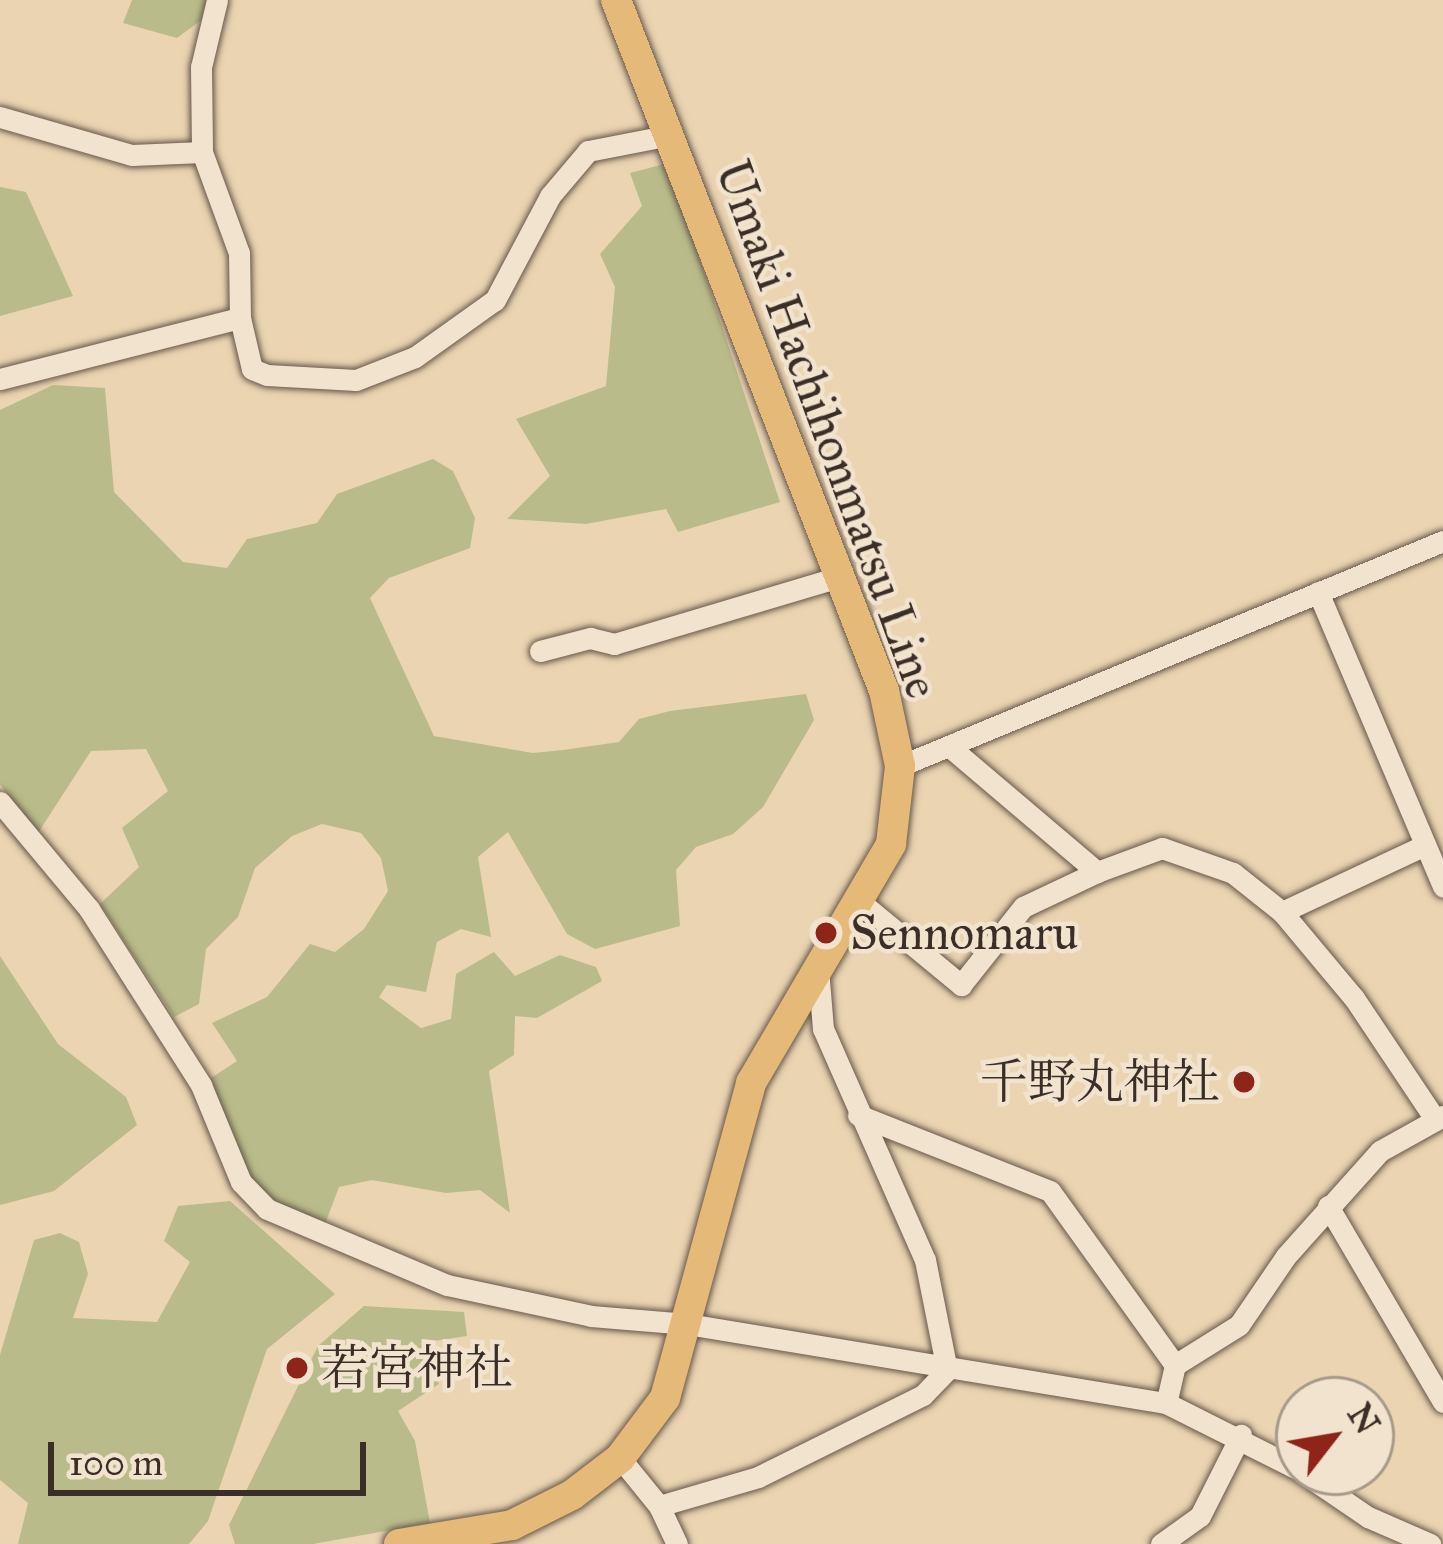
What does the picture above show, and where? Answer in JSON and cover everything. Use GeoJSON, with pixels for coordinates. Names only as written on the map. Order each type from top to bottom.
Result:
{"type":"FeatureCollection","features":[{"type":"Feature","properties":{"kind":"main road","name":"Umaki Hachihonmatsu Line"},"geometry":{"type":"LineString","coordinates":[[400,1544],[512,1525],[620,1458],[664,1398],[751,1083],[890,844],[900,766],[884,692],[616,0]]}},
{"type":"Feature","properties":{"kind":"street"},"geometry":{"type":"LineString","coordinates":[[217,0],[201,67],[202,152],[239,254],[240,318],[252,369],[267,375],[327,383],[375,374],[495,300],[550,196],[588,151],[670,135]]}},
{"type":"Feature","properties":{"kind":"street"},"geometry":{"type":"LineString","coordinates":[[0,117],[132,154],[202,152]]}},
{"type":"Feature","properties":{"kind":"street"},"geometry":{"type":"LineString","coordinates":[[0,379],[240,318]]}},
{"type":"Feature","properties":{"kind":"street"},"geometry":{"type":"LineString","coordinates":[[900,766],[1443,541]]}},
{"type":"Feature","properties":{"kind":"street"},"geometry":{"type":"LineString","coordinates":[[540,651],[590,638],[614,644],[839,577]]}},
{"type":"Feature","properties":{"kind":"street"},"geometry":{"type":"LineString","coordinates":[[1318,592],[1443,887]]}},
{"type":"Feature","properties":{"kind":"street"},"geometry":{"type":"LineString","coordinates":[[951,748],[1097,872]]}},
{"type":"Feature","properties":{"kind":"street"},"geometry":{"type":"LineString","coordinates":[[0,802],[101,927],[201,1085],[241,1182],[267,1209],[448,1285],[591,1316],[688,1324],[1166,1403],[1241,1435],[1275,1456]]}},
{"type":"Feature","properties":{"kind":"street"},"geometry":{"type":"LineString","coordinates":[[1282,912],[1425,845]]}},
{"type":"Feature","properties":{"kind":"street"},"geometry":{"type":"LineString","coordinates":[[858,900],[962,985],[1023,907],[1097,872],[1162,848],[1233,873],[1282,912],[1354,998],[1439,1118],[1380,1150],[1328,1206],[1239,1325],[1175,1365]]}},
{"type":"Feature","properties":{"kind":"street"},"geometry":{"type":"LineString","coordinates":[[818,967],[823,1028],[926,1260],[947,1370]]}},
{"type":"Feature","properties":{"kind":"street"},"geometry":{"type":"LineString","coordinates":[[858,1115],[1050,1191],[1175,1365],[1179,1376],[1166,1403]]}},
{"type":"Feature","properties":{"kind":"street"},"geometry":{"type":"LineString","coordinates":[[1328,1206],[1443,1402]]}},
{"type":"Feature","properties":{"kind":"street"},"geometry":{"type":"LineString","coordinates":[[659,1505],[758,1477],[923,1395],[947,1370]]}},
{"type":"Feature","properties":{"kind":"street"},"geometry":{"type":"LineString","coordinates":[[1161,1544],[1200,1516],[1241,1435]]}},
{"type":"Feature","properties":{"kind":"street"},"geometry":{"type":"LineString","coordinates":[[620,1458],[659,1505],[677,1544]]}},
{"type":"Feature","properties":{"kind":"street"},"geometry":{"type":"LineString","coordinates":[[1337,1496],[1368,1517],[1430,1544]]}},
{"type":"Feature","properties":{"kind":"green space"},"geometry":{"type":"Polygon","coordinates":[[[132,0],[208,0],[204,18],[177,38],[123,23],[132,0]]]}},
{"type":"Feature","properties":{"kind":"green space"},"geometry":{"type":"Polygon","coordinates":[[[668,163],[780,502],[678,532],[666,509],[586,524],[507,519],[550,476],[516,419],[606,386],[615,287],[600,254],[642,206],[630,173],[668,163]]]}},
{"type":"Feature","properties":{"kind":"green space"},"geometry":{"type":"Polygon","coordinates":[[[0,187],[26,192],[73,296],[0,316],[0,187]]]}},
{"type":"Feature","properties":{"kind":"green space"},"geometry":{"type":"Polygon","coordinates":[[[53,385],[105,388],[114,492],[183,562],[227,568],[247,539],[317,523],[337,494],[433,459],[453,471],[475,518],[470,548],[389,578],[370,598],[434,736],[533,753],[563,750],[619,742],[639,719],[670,711],[806,694],[814,720],[763,807],[733,834],[696,847],[676,870],[680,926],[595,949],[567,934],[508,832],[478,857],[491,937],[461,929],[437,942],[426,992],[387,985],[379,997],[421,1028],[451,1019],[456,974],[494,952],[515,976],[560,955],[596,967],[602,981],[537,1018],[515,1016],[514,1055],[489,1071],[510,1213],[480,1190],[446,1193],[372,1180],[339,1187],[325,1224],[275,1204],[246,1173],[205,1082],[237,1061],[212,1023],[267,997],[310,944],[335,952],[364,929],[388,891],[381,858],[361,833],[322,824],[292,836],[255,868],[238,917],[206,949],[199,1004],[174,1017],[100,904],[139,867],[122,828],[168,791],[146,749],[91,751],[38,833],[0,785],[0,410],[53,385]]]}},
{"type":"Feature","properties":{"kind":"green space"},"geometry":{"type":"Polygon","coordinates":[[[0,956],[58,1044],[126,1097],[137,1125],[54,1191],[0,1205],[0,956]]]}},
{"type":"Feature","properties":{"kind":"green space"},"geometry":{"type":"Polygon","coordinates":[[[230,1201],[335,1294],[267,1349],[208,1521],[189,1544],[18,1544],[28,1503],[0,1480],[0,1355],[34,1240],[60,1233],[79,1242],[88,1274],[73,1318],[157,1322],[190,1262],[164,1241],[178,1206],[230,1201]]]}},
{"type":"Feature","properties":{"kind":"green space"},"geometry":{"type":"Polygon","coordinates":[[[364,1306],[464,1312],[467,1336],[421,1343],[439,1384],[398,1411],[415,1441],[430,1523],[313,1544],[235,1544],[229,1525],[318,1346],[364,1306]]]}},
{"type":"Feature","properties":{"kind":"place","name":"Sennomaru"},"geometry":{"type":"Point","coordinates":[826,933]}},
{"type":"Feature","properties":{"kind":"place","name":"千野丸神社"},"geometry":{"type":"Point","coordinates":[1244,1082]}},
{"type":"Feature","properties":{"kind":"place","name":"若宮神社"},"geometry":{"type":"Point","coordinates":[297,1368]}}]}
